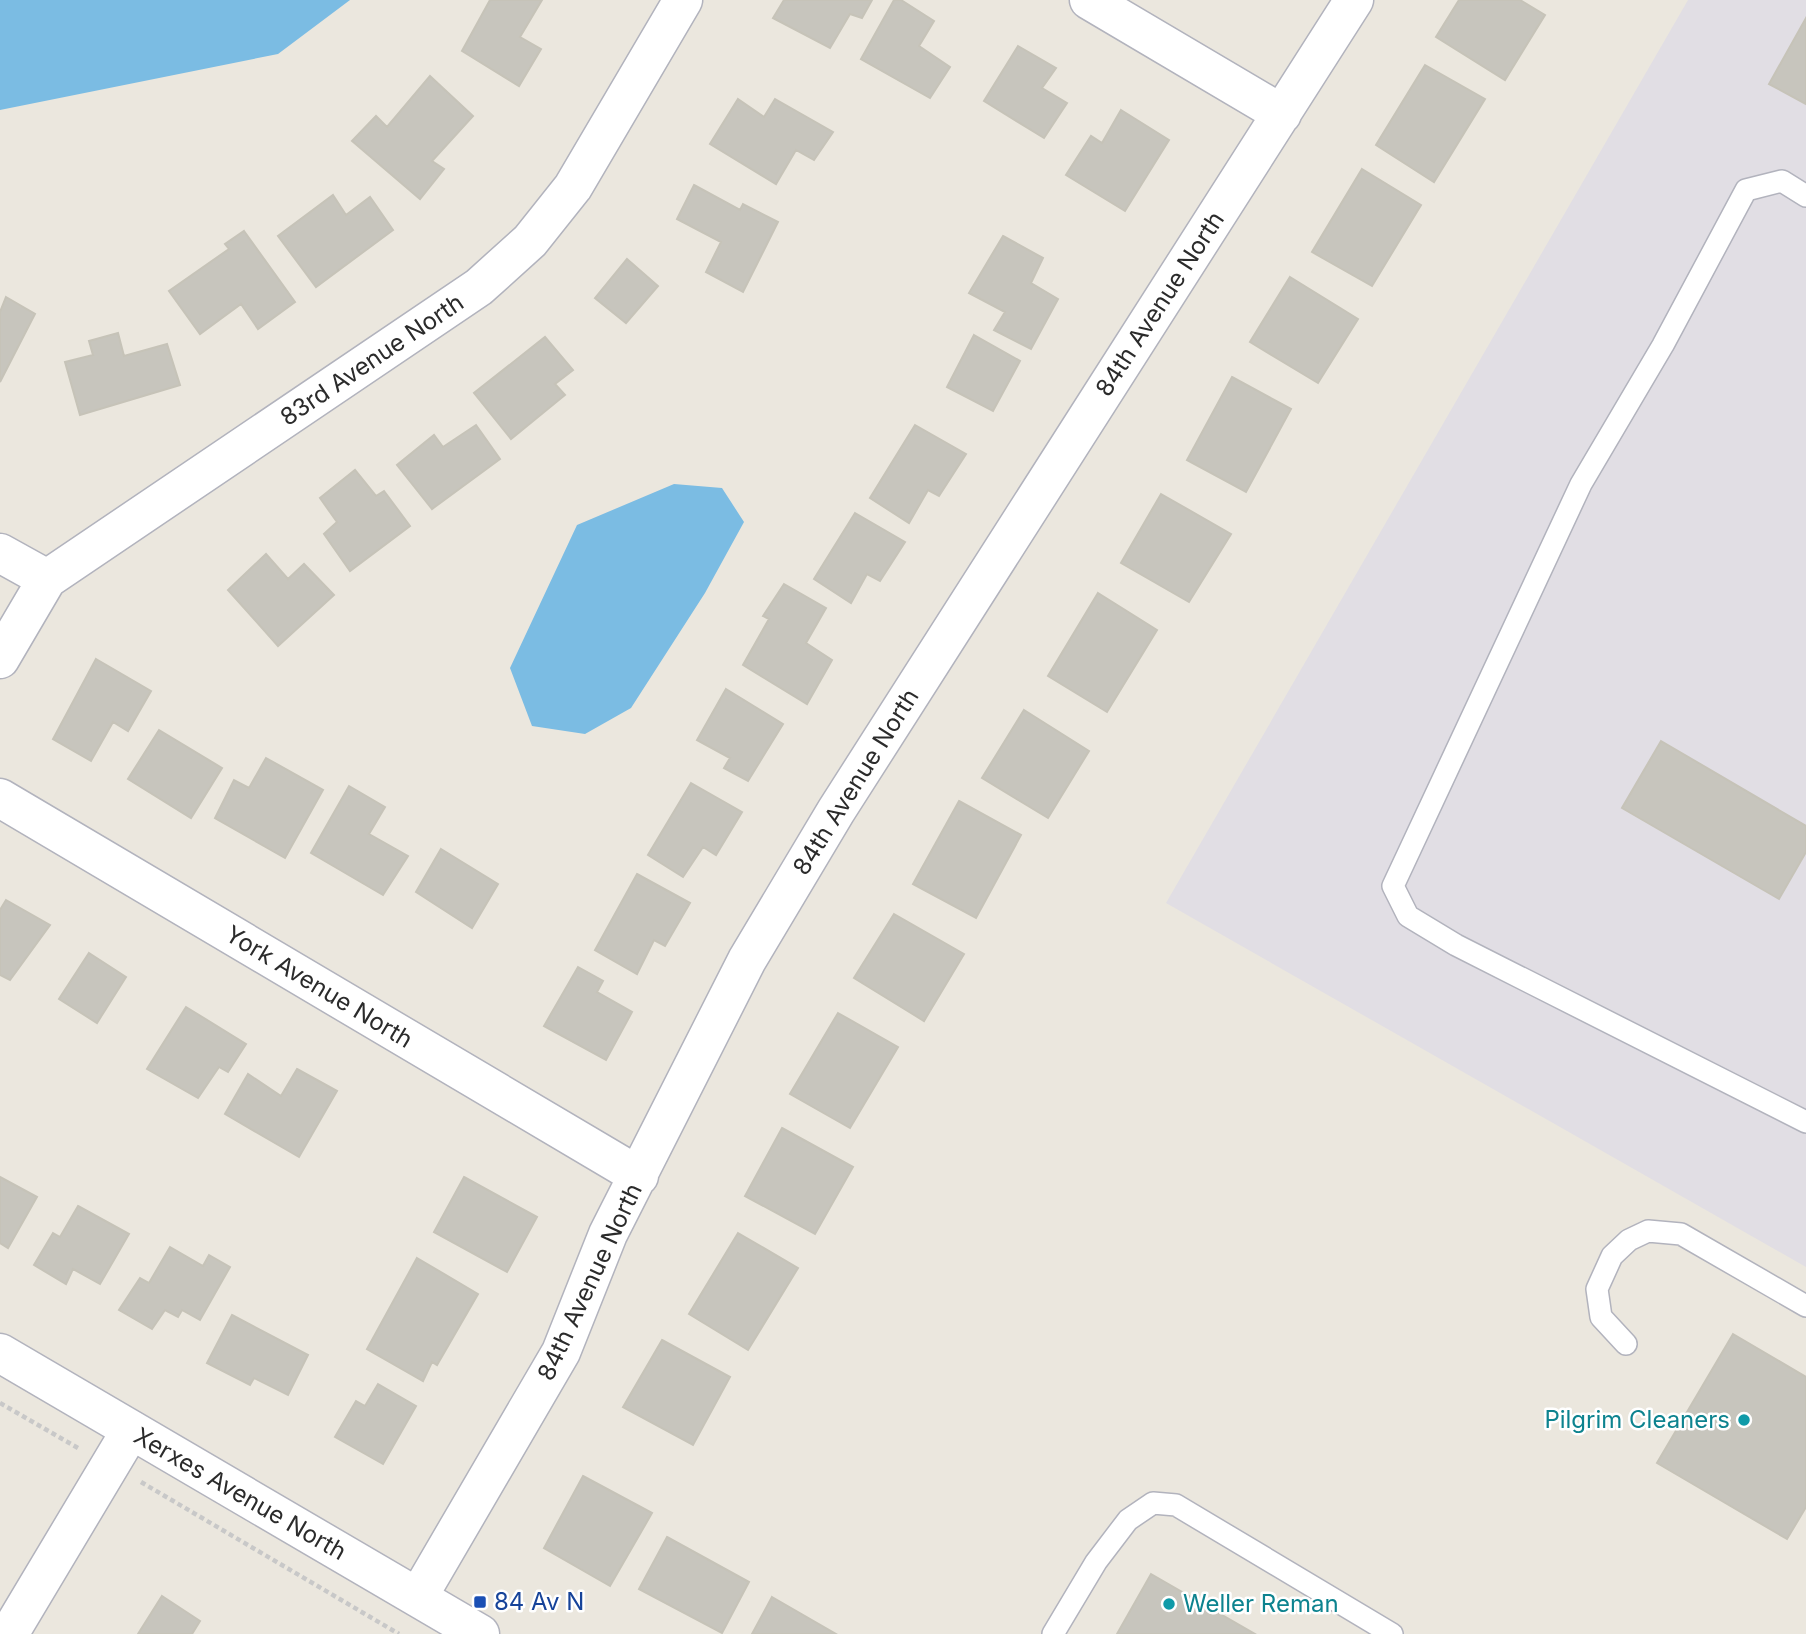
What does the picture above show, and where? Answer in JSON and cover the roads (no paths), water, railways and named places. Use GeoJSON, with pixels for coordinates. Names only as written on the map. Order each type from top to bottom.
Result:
{"type":"FeatureCollection","features":[{"type":"Feature","properties":{"kind":"street","name":"83rd Avenue North"},"geometry":{"type":"LineString","coordinates":[[0,659],[47,579],[478,287],[530,241],[573,187],[683,0]]}},
{"type":"Feature","properties":{"kind":"street"},"geometry":{"type":"LineString","coordinates":[[1089,0],[1282,114]]}},
{"type":"Feature","properties":{"kind":"street","name":"84th Avenue North"},"geometry":{"type":"LineString","coordinates":[[418,1597],[561,1352],[608,1234],[747,960],[836,811],[1354,0]]}},
{"type":"Feature","properties":{"kind":"street"},"geometry":{"type":"LineString","coordinates":[[0,553],[47,579]]}},
{"type":"Feature","properties":{"kind":"street","name":"York Avenue North"},"geometry":{"type":"LineString","coordinates":[[0,798],[639,1176]]}},
{"type":"Feature","properties":{"kind":"street","name":"Xerxes Avenue North"},"geometry":{"type":"LineString","coordinates":[[0,1353],[480,1634]]}},
{"type":"Feature","properties":{"kind":"street"},"geometry":{"type":"LineString","coordinates":[[9,1634],[131,1430]]}},
{"type":"Feature","properties":{"kind":"lane"},"geometry":{"type":"LineString","coordinates":[[1806,196],[1782,181],[1746,190],[1663,345],[1581,484],[1394,886],[1408,916],[1456,945],[1806,1122]]}},
{"type":"Feature","properties":{"kind":"lane"},"geometry":{"type":"LineString","coordinates":[[1626,1344],[1601,1317],[1597,1289],[1612,1256],[1629,1240],[1648,1231],[1681,1234],[1806,1306]]}},
{"type":"Feature","properties":{"kind":"lane"},"geometry":{"type":"LineString","coordinates":[[1053,1634],[1096,1562],[1128,1520],[1153,1503],[1176,1505],[1392,1634]]}},
{"type":"Feature","properties":{"kind":"water"},"geometry":{"type":"Polygon","coordinates":[[[0,0],[350,0],[278,54],[0,110],[0,0]]]}},
{"type":"Feature","properties":{"kind":"water"},"geometry":{"type":"Polygon","coordinates":[[[674,484],[722,488],[744,522],[705,593],[631,708],[585,734],[532,726],[510,668],[577,525],[674,484]]]}},
{"type":"Feature","properties":{"kind":"place","name":"Pilgrim Cleaners"},"geometry":{"type":"Point","coordinates":[1744,1420]}},
{"type":"Feature","properties":{"kind":"place","name":"84 Av N"},"geometry":{"type":"Point","coordinates":[480,1602]}},
{"type":"Feature","properties":{"kind":"place","name":"Weller Reman"},"geometry":{"type":"Point","coordinates":[1169,1604]}}]}
